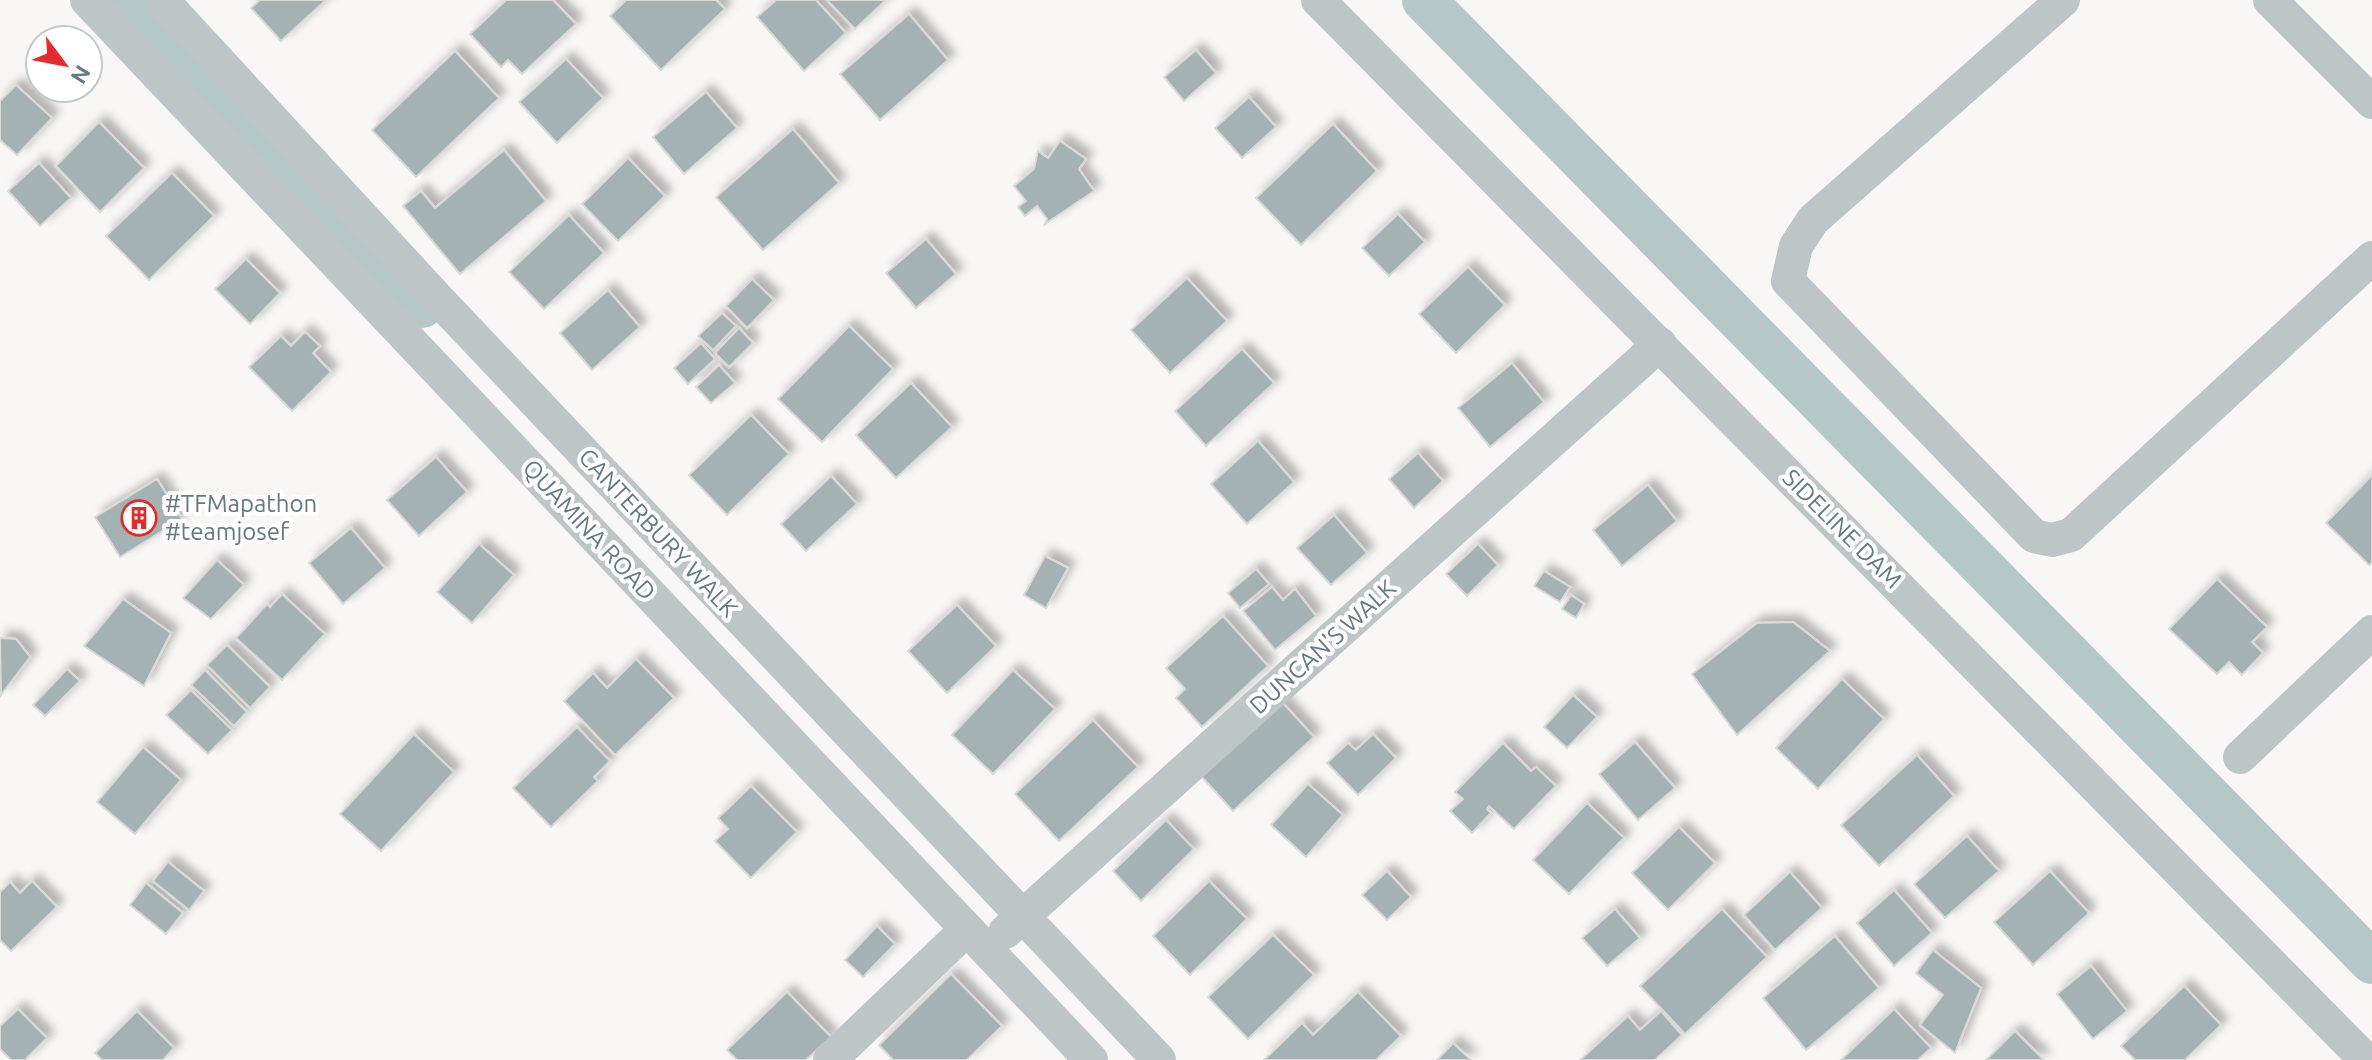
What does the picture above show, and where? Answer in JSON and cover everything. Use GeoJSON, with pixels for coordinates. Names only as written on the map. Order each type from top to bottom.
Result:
{"type":"FeatureCollection","features":[{"type":"Feature","properties":{"kind":"street","name":"QUAMINA ROAD"},"geometry":{"type":"LineString","coordinates":[[87,0],[997,931],[1091,1060]]}},
{"type":"Feature","properties":{"kind":"street","name":"CANTERBURY WALK"},"geometry":{"type":"LineString","coordinates":[[162,0],[435,296],[997,931],[1159,1060]]}},
{"type":"Feature","properties":{"kind":"street","name":"SIDELINE DAM"},"geometry":{"type":"LineString","coordinates":[[1318,0],[2366,1060]]}},
{"type":"Feature","properties":{"kind":"street"},"geometry":{"type":"LineString","coordinates":[[2063,0],[1813,220],[1796,246],[1788,281],[2034,536],[2052,540],[2071,535],[2372,258]]}},
{"type":"Feature","properties":{"kind":"street"},"geometry":{"type":"LineString","coordinates":[[2270,0],[2372,102]]}},
{"type":"Feature","properties":{"kind":"street","name":"DUNCAN'S WALK"},"geometry":{"type":"LineString","coordinates":[[830,1060],[997,931],[1660,344]]}},
{"type":"Feature","properties":{"kind":"street"},"geometry":{"type":"LineString","coordinates":[[2240,757],[2372,632]]}},
{"type":"Feature","properties":{"kind":"building"},"geometry":{"type":"Polygon","coordinates":[[[260,0],[326,0],[281,41],[251,8],[260,0]]]}},
{"type":"Feature","properties":{"kind":"building"},"geometry":{"type":"Polygon","coordinates":[[[506,0],[553,0],[576,24],[522,74],[508,60],[501,67],[470,34],[506,0]]]}},
{"type":"Feature","properties":{"kind":"building"},"geometry":{"type":"Polygon","coordinates":[[[626,0],[716,0],[725,9],[661,70],[610,16],[626,0]]]}},
{"type":"Feature","properties":{"kind":"building"},"geometry":{"type":"Polygon","coordinates":[[[776,0],[816,0],[846,33],[804,71],[757,17],[776,0]]]}},
{"type":"Feature","properties":{"kind":"building"},"geometry":{"type":"Polygon","coordinates":[[[827,0],[886,0],[855,29],[827,0]]]}},
{"type":"Feature","properties":{"kind":"building"},"geometry":{"type":"Polygon","coordinates":[[[909,14],[948,60],[880,120],[840,74],[909,14]]]}},
{"type":"Feature","properties":{"kind":"building"},"geometry":{"type":"Polygon","coordinates":[[[1196,50],[1216,73],[1184,101],[1164,77],[1196,50]]]}},
{"type":"Feature","properties":{"kind":"building"},"geometry":{"type":"Polygon","coordinates":[[[455,51],[499,98],[416,177],[372,130],[455,51]]]}},
{"type":"Feature","properties":{"kind":"building"},"geometry":{"type":"Polygon","coordinates":[[[566,59],[603,98],[557,143],[519,102],[566,59]]]}},
{"type":"Feature","properties":{"kind":"building"},"geometry":{"type":"Polygon","coordinates":[[[16,85],[24,92],[24,104],[37,104],[52,118],[17,155],[0,140],[0,101],[16,85]]]}},
{"type":"Feature","properties":{"kind":"building"},"geometry":{"type":"Polygon","coordinates":[[[706,92],[737,128],[684,174],[653,137],[706,92]]]}},
{"type":"Feature","properties":{"kind":"building"},"geometry":{"type":"Polygon","coordinates":[[[1249,97],[1276,127],[1242,158],[1215,128],[1249,97]]]}},
{"type":"Feature","properties":{"kind":"building"},"geometry":{"type":"Polygon","coordinates":[[[99,122],[144,168],[100,212],[56,166],[99,122]]]}},
{"type":"Feature","properties":{"kind":"building"},"geometry":{"type":"Polygon","coordinates":[[[1333,124],[1377,171],[1301,245],[1256,198],[1333,124]]]}},
{"type":"Feature","properties":{"kind":"building"},"geometry":{"type":"Polygon","coordinates":[[[793,129],[839,183],[763,250],[716,197],[793,129]]]}},
{"type":"Feature","properties":{"kind":"building"},"geometry":{"type":"Polygon","coordinates":[[[1060,141],[1086,159],[1079,169],[1094,191],[1045,224],[1047,219],[1037,206],[1025,216],[1018,207],[1026,201],[1014,186],[1034,169],[1038,151],[1048,158],[1060,141]]]}},
{"type":"Feature","properties":{"kind":"building"},"geometry":{"type":"Polygon","coordinates":[[[504,150],[546,201],[460,274],[403,206],[421,191],[435,208],[504,150]]]}},
{"type":"Feature","properties":{"kind":"building"},"geometry":{"type":"Polygon","coordinates":[[[628,158],[665,196],[618,241],[582,204],[628,158]]]}},
{"type":"Feature","properties":{"kind":"building"},"geometry":{"type":"Polygon","coordinates":[[[39,163],[71,198],[40,226],[8,191],[39,163]]]}},
{"type":"Feature","properties":{"kind":"building"},"geometry":{"type":"Polygon","coordinates":[[[172,173],[214,216],[149,280],[106,236],[172,173]]]}},
{"type":"Feature","properties":{"kind":"building"},"geometry":{"type":"Polygon","coordinates":[[[1398,214],[1425,242],[1389,276],[1362,248],[1398,214]]]}},
{"type":"Feature","properties":{"kind":"building"},"geometry":{"type":"Polygon","coordinates":[[[569,215],[604,253],[544,309],[509,272],[569,215]]]}},
{"type":"Feature","properties":{"kind":"building"},"geometry":{"type":"Polygon","coordinates":[[[926,239],[956,274],[916,308],[886,273],[926,239]]]}},
{"type":"Feature","properties":{"kind":"building"},"geometry":{"type":"Polygon","coordinates":[[[246,259],[280,293],[250,324],[215,289],[246,259]]]}},
{"type":"Feature","properties":{"kind":"building"},"geometry":{"type":"Polygon","coordinates":[[[1468,267],[1505,305],[1456,353],[1419,314],[1468,267]]]}},
{"type":"Feature","properties":{"kind":"building"},"geometry":{"type":"Polygon","coordinates":[[[1187,278],[1227,321],[1170,373],[1131,330],[1187,278]]]}},
{"type":"Feature","properties":{"kind":"building"},"geometry":{"type":"Polygon","coordinates":[[[752,279],[774,300],[747,328],[726,306],[752,279]]]}},
{"type":"Feature","properties":{"kind":"building"},"geometry":{"type":"Polygon","coordinates":[[[608,290],[640,327],[592,370],[560,333],[608,290]]]}},
{"type":"Feature","properties":{"kind":"building"},"geometry":{"type":"Polygon","coordinates":[[[722,313],[736,326],[713,350],[698,336],[722,313]]]}},
{"type":"Feature","properties":{"kind":"building"},"geometry":{"type":"Polygon","coordinates":[[[849,326],[893,369],[822,442],[778,399],[849,326]]]}},
{"type":"Feature","properties":{"kind":"building"},"geometry":{"type":"Polygon","coordinates":[[[739,328],[753,343],[729,367],[715,353],[739,328]]]}},
{"type":"Feature","properties":{"kind":"building"},"geometry":{"type":"Polygon","coordinates":[[[305,332],[320,346],[313,353],[331,372],[292,411],[249,367],[281,336],[291,346],[305,332]]]}},
{"type":"Feature","properties":{"kind":"building"},"geometry":{"type":"Polygon","coordinates":[[[701,343],[715,359],[688,384],[674,368],[701,343]]]}},
{"type":"Feature","properties":{"kind":"building"},"geometry":{"type":"Polygon","coordinates":[[[1242,349],[1274,383],[1206,446],[1175,411],[1242,349]]]}},
{"type":"Feature","properties":{"kind":"building"},"geometry":{"type":"Polygon","coordinates":[[[1512,363],[1544,402],[1490,447],[1458,408],[1512,363]]]}},
{"type":"Feature","properties":{"kind":"building"},"geometry":{"type":"Polygon","coordinates":[[[719,365],[735,383],[711,403],[696,387],[719,365]]]}},
{"type":"Feature","properties":{"kind":"building"},"geometry":{"type":"Polygon","coordinates":[[[911,383],[952,427],[896,478],[856,435],[911,383]]]}},
{"type":"Feature","properties":{"kind":"building"},"geometry":{"type":"Polygon","coordinates":[[[751,415],[789,454],[727,515],[689,475],[751,415]]]}},
{"type":"Feature","properties":{"kind":"building"},"geometry":{"type":"Polygon","coordinates":[[[1258,441],[1294,482],[1247,524],[1211,484],[1258,441]]]}},
{"type":"Feature","properties":{"kind":"building"},"geometry":{"type":"Polygon","coordinates":[[[1418,453],[1443,481],[1414,508],[1389,479],[1418,453]]]}},
{"type":"Feature","properties":{"kind":"building"},"geometry":{"type":"Polygon","coordinates":[[[436,457],[467,492],[419,536],[387,500],[436,457]]]}},
{"type":"Feature","properties":{"kind":"building"},"geometry":{"type":"Polygon","coordinates":[[[2372,475],[2372,563],[2369,565],[2326,523],[2372,475]]]}},
{"type":"Feature","properties":{"kind":"building"},"geometry":{"type":"Polygon","coordinates":[[[831,476],[857,504],[806,551],[781,524],[831,476]]]}},
{"type":"Feature","properties":{"kind":"building","name":"#TFMapathon #teamjosef"},"geometry":{"type":"Polygon","coordinates":[[[157,479],[182,519],[120,557],[95,517],[157,479]]]}},
{"type":"Feature","properties":{"kind":"building"},"geometry":{"type":"Polygon","coordinates":[[[1648,485],[1677,521],[1622,566],[1593,530],[1648,485]]]}},
{"type":"Feature","properties":{"kind":"building"},"geometry":{"type":"Polygon","coordinates":[[[1334,515],[1367,553],[1331,585],[1297,548],[1334,515]]]}},
{"type":"Feature","properties":{"kind":"building"},"geometry":{"type":"Polygon","coordinates":[[[351,528],[385,568],[343,604],[309,563],[351,528]]]}},
{"type":"Feature","properties":{"kind":"building"},"geometry":{"type":"Polygon","coordinates":[[[479,544],[514,575],[472,623],[437,592],[479,544]]]}},
{"type":"Feature","properties":{"kind":"building"},"geometry":{"type":"Polygon","coordinates":[[[1478,544],[1498,565],[1467,596],[1446,574],[1478,544]]]}},
{"type":"Feature","properties":{"kind":"building"},"geometry":{"type":"Polygon","coordinates":[[[1045,556],[1068,568],[1046,608],[1024,595],[1045,556]]]}},
{"type":"Feature","properties":{"kind":"building"},"geometry":{"type":"Polygon","coordinates":[[[217,560],[244,585],[211,619],[183,598],[217,560]]]}},
{"type":"Feature","properties":{"kind":"building"},"geometry":{"type":"Polygon","coordinates":[[[1256,569],[1269,584],[1240,608],[1228,593],[1256,569]]]}},
{"type":"Feature","properties":{"kind":"building"},"geometry":{"type":"Polygon","coordinates":[[[1544,571],[1570,587],[1560,602],[1534,586],[1544,571]]]}},
{"type":"Feature","properties":{"kind":"building"},"geometry":{"type":"Polygon","coordinates":[[[2217,579],[2267,627],[2252,642],[2263,653],[2242,675],[2229,662],[2217,674],[2169,629],[2217,579]]]}},
{"type":"Feature","properties":{"kind":"building"},"geometry":{"type":"Polygon","coordinates":[[[1272,587],[1283,600],[1295,589],[1316,616],[1275,650],[1243,611],[1272,587]]]}},
{"type":"Feature","properties":{"kind":"building"},"geometry":{"type":"Polygon","coordinates":[[[282,594],[325,634],[282,680],[236,638],[267,604],[270,607],[282,594]]]}},
{"type":"Feature","properties":{"kind":"building"},"geometry":{"type":"Polygon","coordinates":[[[1571,595],[1584,604],[1576,618],[1562,609],[1571,595]]]}},
{"type":"Feature","properties":{"kind":"building"},"geometry":{"type":"Polygon","coordinates":[[[123,599],[171,633],[144,686],[84,646],[123,599]]]}},
{"type":"Feature","properties":{"kind":"building"},"geometry":{"type":"Polygon","coordinates":[[[957,605],[996,646],[947,693],[908,651],[957,605]]]}},
{"type":"Feature","properties":{"kind":"building"},"geometry":{"type":"Polygon","coordinates":[[[1223,616],[1268,666],[1202,727],[1176,698],[1185,689],[1166,668],[1223,616]]]}},
{"type":"Feature","properties":{"kind":"building"},"geometry":{"type":"Polygon","coordinates":[[[1793,622],[1830,651],[1737,735],[1692,674],[1757,623],[1793,622]]]}},
{"type":"Feature","properties":{"kind":"building"},"geometry":{"type":"Polygon","coordinates":[[[0,638],[16,639],[30,657],[1,695],[0,638]]]}},
{"type":"Feature","properties":{"kind":"building"},"geometry":{"type":"Polygon","coordinates":[[[227,645],[270,687],[250,708],[207,665],[227,645]]]}},
{"type":"Feature","properties":{"kind":"building"},"geometry":{"type":"Polygon","coordinates":[[[636,659],[674,698],[615,755],[564,701],[593,673],[607,688],[636,659]]]}},
{"type":"Feature","properties":{"kind":"building"},"geometry":{"type":"Polygon","coordinates":[[[67,669],[80,681],[45,716],[33,705],[67,669]]]}},
{"type":"Feature","properties":{"kind":"building"},"geometry":{"type":"Polygon","coordinates":[[[205,670],[247,712],[234,726],[191,685],[205,670]]]}},
{"type":"Feature","properties":{"kind":"building"},"geometry":{"type":"Polygon","coordinates":[[[1013,670],[1055,709],[993,774],[952,735],[1013,670]]]}},
{"type":"Feature","properties":{"kind":"building"},"geometry":{"type":"Polygon","coordinates":[[[1842,679],[1884,719],[1818,789],[1776,748],[1842,679]]]}},
{"type":"Feature","properties":{"kind":"building"},"geometry":{"type":"Polygon","coordinates":[[[191,690],[232,730],[208,754],[166,715],[191,690]]]}},
{"type":"Feature","properties":{"kind":"building"},"geometry":{"type":"Polygon","coordinates":[[[1573,695],[1597,717],[1567,748],[1544,727],[1573,695]]]}},
{"type":"Feature","properties":{"kind":"building"},"geometry":{"type":"Polygon","coordinates":[[[1281,701],[1314,737],[1233,811],[1200,775],[1281,701]]]}},
{"type":"Feature","properties":{"kind":"building"},"geometry":{"type":"Polygon","coordinates":[[[1093,720],[1138,767],[1059,841],[1015,794],[1093,720]]]}},
{"type":"Feature","properties":{"kind":"building"},"geometry":{"type":"Polygon","coordinates":[[[577,727],[610,761],[594,777],[598,781],[551,827],[513,788],[577,727]]]}},
{"type":"Feature","properties":{"kind":"building"},"geometry":{"type":"Polygon","coordinates":[[[414,734],[454,772],[381,851],[340,814],[414,734]]]}},
{"type":"Feature","properties":{"kind":"building"},"geometry":{"type":"Polygon","coordinates":[[[1373,734],[1396,758],[1358,795],[1327,763],[1348,743],[1356,750],[1373,734]]]}},
{"type":"Feature","properties":{"kind":"building"},"geometry":{"type":"Polygon","coordinates":[[[1635,742],[1675,788],[1638,820],[1599,774],[1635,742]]]}},
{"type":"Feature","properties":{"kind":"building"},"geometry":{"type":"Polygon","coordinates":[[[1503,743],[1531,771],[1536,767],[1556,786],[1514,829],[1489,806],[1487,809],[1491,813],[1472,833],[1450,811],[1463,799],[1455,792],[1503,743]]]}},
{"type":"Feature","properties":{"kind":"building"},"geometry":{"type":"Polygon","coordinates":[[[143,747],[181,780],[135,834],[97,802],[143,747]]]}},
{"type":"Feature","properties":{"kind":"building"},"geometry":{"type":"Polygon","coordinates":[[[1917,755],[1954,796],[1879,866],[1841,825],[1917,755]]]}},
{"type":"Feature","properties":{"kind":"building"},"geometry":{"type":"Polygon","coordinates":[[[1308,784],[1343,815],[1306,857],[1271,825],[1308,784]]]}},
{"type":"Feature","properties":{"kind":"building"},"geometry":{"type":"Polygon","coordinates":[[[751,786],[797,832],[751,878],[715,841],[728,829],[718,818],[751,786]]]}},
{"type":"Feature","properties":{"kind":"building"},"geometry":{"type":"Polygon","coordinates":[[[1587,803],[1624,838],[1569,894],[1533,860],[1587,803]]]}},
{"type":"Feature","properties":{"kind":"building"},"geometry":{"type":"Polygon","coordinates":[[[1166,820],[1194,849],[1141,901],[1113,871],[1166,820]]]}},
{"type":"Feature","properties":{"kind":"building"},"geometry":{"type":"Polygon","coordinates":[[[1679,827],[1715,863],[1668,910],[1632,873],[1679,827]]]}},
{"type":"Feature","properties":{"kind":"building"},"geometry":{"type":"Polygon","coordinates":[[[1967,836],[1999,871],[1945,918],[1914,884],[1967,836]]]}},
{"type":"Feature","properties":{"kind":"building"},"geometry":{"type":"Polygon","coordinates":[[[168,862],[204,891],[189,910],[153,881],[168,862]]]}},
{"type":"Feature","properties":{"kind":"building"},"geometry":{"type":"Polygon","coordinates":[[[1387,871],[1411,897],[1387,920],[1362,895],[1387,871]]]}},
{"type":"Feature","properties":{"kind":"building"},"geometry":{"type":"Polygon","coordinates":[[[2050,871],[2089,913],[2033,965],[1994,922],[2050,871]]]}},
{"type":"Feature","properties":{"kind":"building"},"geometry":{"type":"Polygon","coordinates":[[[1790,872],[1822,908],[1775,950],[1744,915],[1790,872]]]}},
{"type":"Feature","properties":{"kind":"building"},"geometry":{"type":"Polygon","coordinates":[[[32,881],[57,907],[11,951],[0,940],[0,892],[10,882],[20,893],[32,881]]]}},
{"type":"Feature","properties":{"kind":"building"},"geometry":{"type":"Polygon","coordinates":[[[1209,881],[1247,919],[1190,975],[1153,936],[1209,881]]]}},
{"type":"Feature","properties":{"kind":"building"},"geometry":{"type":"Polygon","coordinates":[[[146,883],[183,913],[166,934],[130,905],[146,883]]]}},
{"type":"Feature","properties":{"kind":"building"},"geometry":{"type":"Polygon","coordinates":[[[1894,890],[1932,933],[1894,966],[1857,923],[1894,890]]]}},
{"type":"Feature","properties":{"kind":"building"},"geometry":{"type":"Polygon","coordinates":[[[1615,909],[1640,938],[1607,966],[1582,938],[1615,909]]]}},
{"type":"Feature","properties":{"kind":"building"},"geometry":{"type":"Polygon","coordinates":[[[1722,909],[1767,957],[1685,1034],[1640,986],[1722,909]]]}},
{"type":"Feature","properties":{"kind":"building"},"geometry":{"type":"Polygon","coordinates":[[[877,926],[895,944],[863,977],[845,960],[877,926]]]}},
{"type":"Feature","properties":{"kind":"building"},"geometry":{"type":"Polygon","coordinates":[[[1273,935],[1314,975],[1248,1039],[1208,997],[1273,935]]]}},
{"type":"Feature","properties":{"kind":"building"},"geometry":{"type":"Polygon","coordinates":[[[1835,936],[1879,988],[1806,1050],[1763,998],[1835,936]]]}},
{"type":"Feature","properties":{"kind":"building"},"geometry":{"type":"Polygon","coordinates":[[[1933,950],[1981,988],[1955,1053],[1920,1025],[1943,995],[1916,973],[1933,950]]]}},
{"type":"Feature","properties":{"kind":"building"},"geometry":{"type":"Polygon","coordinates":[[[2091,966],[2127,1011],[2093,1039],[2057,994],[2091,966]]]}},
{"type":"Feature","properties":{"kind":"building"},"geometry":{"type":"Polygon","coordinates":[[[951,974],[1002,1026],[967,1060],[893,1060],[879,1045],[951,974]]]}},
{"type":"Feature","properties":{"kind":"building"},"geometry":{"type":"Polygon","coordinates":[[[2184,986],[2221,1025],[2185,1060],[2135,1060],[2121,1046],[2184,986]]]}},
{"type":"Feature","properties":{"kind":"building"},"geometry":{"type":"Polygon","coordinates":[[[787,992],[831,1037],[806,1060],[737,1060],[727,1050],[787,992]]]}},
{"type":"Feature","properties":{"kind":"building"},"geometry":{"type":"Polygon","coordinates":[[[1358,992],[1401,1036],[1376,1060],[1264,1060],[1302,1023],[1313,1035],[1358,992]]]}},
{"type":"Feature","properties":{"kind":"building"},"geometry":{"type":"Polygon","coordinates":[[[18,1009],[47,1038],[25,1060],[11,1060],[0,1049],[0,1026],[18,1009]]]}},
{"type":"Feature","properties":{"kind":"building"},"geometry":{"type":"Polygon","coordinates":[[[1894,1009],[1931,1048],[1918,1060],[1841,1060],[1894,1009]]]}},
{"type":"Feature","properties":{"kind":"building"},"geometry":{"type":"Polygon","coordinates":[[[137,1011],[174,1048],[163,1060],[102,1060],[95,1053],[137,1011]]]}},
{"type":"Feature","properties":{"kind":"building"},"geometry":{"type":"Polygon","coordinates":[[[1661,1011],[1682,1035],[1655,1060],[1580,1060],[1628,1016],[1640,1030],[1661,1011]]]}},
{"type":"Feature","properties":{"kind":"building"},"geometry":{"type":"Polygon","coordinates":[[[2015,1031],[2044,1060],[1986,1060],[2015,1031]]]}},
{"type":"Feature","properties":{"kind":"building"},"geometry":{"type":"Polygon","coordinates":[[[1453,1043],[1471,1060],[1437,1060],[1453,1043]]]}},
{"type":"Feature","properties":{"kind":"waterway"},"geometry":{"type":"LineString","coordinates":[[132,0],[422,306]]}},
{"type":"Feature","properties":{"kind":"waterway"},"geometry":{"type":"LineString","coordinates":[[1424,0],[2372,962]]}},
{"type":"Feature","properties":{"kind":"place","name":"#TFMapathon #teamjosef"},"geometry":{"type":"Point","coordinates":[139,518]}}]}
